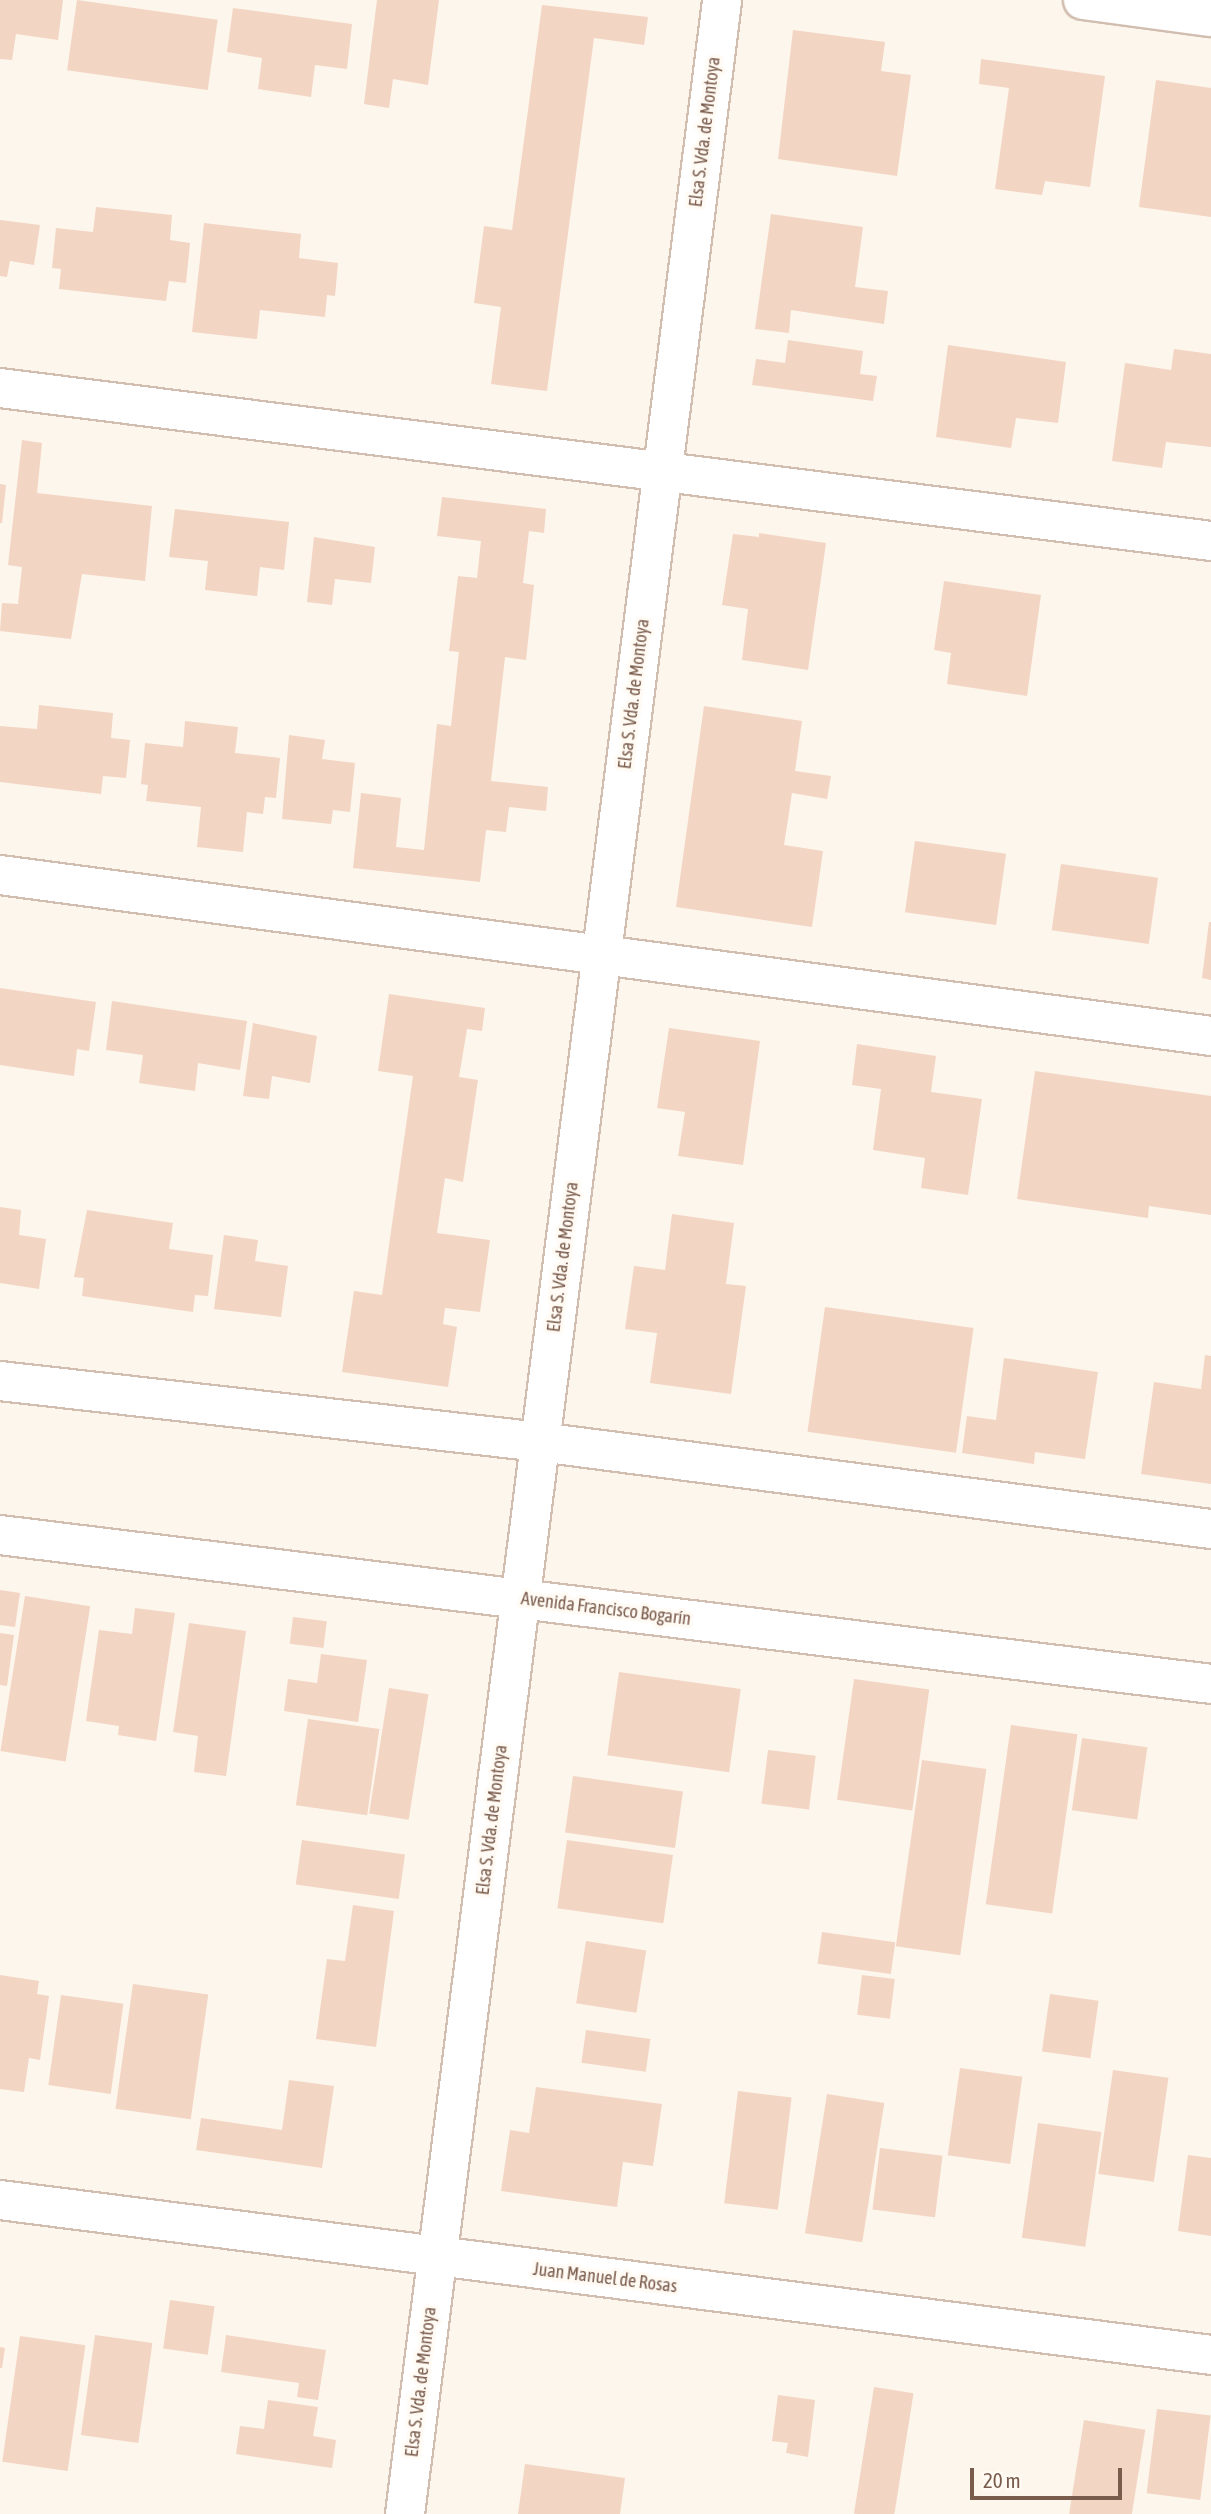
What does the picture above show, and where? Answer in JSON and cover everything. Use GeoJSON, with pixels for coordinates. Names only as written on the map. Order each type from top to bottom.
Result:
{"type":"FeatureCollection","features":[{"type":"Feature","properties":{"kind":"street","name":"Elsa S. Vda. de Montoya"},"geometry":{"type":"LineString","coordinates":[[405,2514],[722,0]]}},
{"type":"Feature","properties":{"kind":"street"},"geometry":{"type":"LineString","coordinates":[[1083,0],[1211,17]]}},
{"type":"Feature","properties":{"kind":"street"},"geometry":{"type":"LineString","coordinates":[[0,388],[1211,541]]}},
{"type":"Feature","properties":{"kind":"street"},"geometry":{"type":"LineString","coordinates":[[0,875],[1211,1036]]}},
{"type":"Feature","properties":{"kind":"street"},"geometry":{"type":"LineString","coordinates":[[0,1381],[540,1442],[1211,1529]]}},
{"type":"Feature","properties":{"kind":"street","name":"Avenida Francisco Bogarín"},"geometry":{"type":"LineString","coordinates":[[0,1535],[1211,1684]]}},
{"type":"Feature","properties":{"kind":"street","name":"Juan Manuel de Rosas"},"geometry":{"type":"LineString","coordinates":[[0,2200],[1211,2355]]}},
{"type":"Feature","properties":{"kind":"building"},"geometry":{"type":"Polygon","coordinates":[[[0,0],[63,0],[58,40],[16,34],[12,60],[0,59],[0,0]]]}},
{"type":"Feature","properties":{"kind":"building"},"geometry":{"type":"Polygon","coordinates":[[[77,0],[218,20],[208,90],[67,70],[77,0]]]}},
{"type":"Feature","properties":{"kind":"building"},"geometry":{"type":"Polygon","coordinates":[[[377,0],[439,0],[428,85],[393,79],[389,108],[364,104],[377,0]]]}},
{"type":"Feature","properties":{"kind":"building"},"geometry":{"type":"Polygon","coordinates":[[[542,5],[648,17],[644,45],[594,38],[547,391],[491,384],[501,307],[474,303],[484,226],[512,230],[542,5]]]}},
{"type":"Feature","properties":{"kind":"building"},"geometry":{"type":"Polygon","coordinates":[[[233,8],[352,24],[347,69],[315,65],[311,97],[258,89],[262,58],[227,52],[233,8]]]}},
{"type":"Feature","properties":{"kind":"building"},"geometry":{"type":"Polygon","coordinates":[[[793,30],[885,42],[881,71],[911,75],[897,176],[778,159],[793,30]]]}},
{"type":"Feature","properties":{"kind":"building"},"geometry":{"type":"Polygon","coordinates":[[[981,59],[1105,76],[1090,187],[1045,181],[1042,195],[995,189],[1009,88],[979,84],[981,59]]]}},
{"type":"Feature","properties":{"kind":"building"},"geometry":{"type":"Polygon","coordinates":[[[1156,80],[1211,88],[1211,217],[1139,207],[1156,80]]]}},
{"type":"Feature","properties":{"kind":"building"},"geometry":{"type":"Polygon","coordinates":[[[96,207],[172,215],[170,240],[190,243],[186,283],[169,281],[166,301],[59,289],[61,269],[52,268],[56,228],[93,232],[96,207]]]}},
{"type":"Feature","properties":{"kind":"building"},"geometry":{"type":"Polygon","coordinates":[[[771,214],[863,227],[855,287],[888,291],[884,324],[791,310],[789,333],[755,329],[771,214]]]}},
{"type":"Feature","properties":{"kind":"building"},"geometry":{"type":"Polygon","coordinates":[[[0,220],[40,225],[34,265],[10,261],[7,277],[0,276],[0,220]]]}},
{"type":"Feature","properties":{"kind":"building"},"geometry":{"type":"Polygon","coordinates":[[[204,223],[301,234],[299,258],[338,263],[335,296],[327,295],[325,317],[260,310],[257,339],[192,332],[204,223]]]}},
{"type":"Feature","properties":{"kind":"building"},"geometry":{"type":"Polygon","coordinates":[[[788,340],[863,351],[860,374],[877,376],[873,401],[752,385],[756,359],[785,363],[788,340]]]}},
{"type":"Feature","properties":{"kind":"building"},"geometry":{"type":"Polygon","coordinates":[[[948,345],[1066,362],[1058,423],[1016,418],[1011,448],[936,437],[948,345]]]}},
{"type":"Feature","properties":{"kind":"building"},"geometry":{"type":"Polygon","coordinates":[[[1174,349],[1211,354],[1211,447],[1166,442],[1162,468],[1112,461],[1125,363],[1171,370],[1174,349]]]}},
{"type":"Feature","properties":{"kind":"building"},"geometry":{"type":"Polygon","coordinates":[[[22,440],[42,443],[37,493],[152,506],[145,581],[82,574],[71,639],[0,631],[2,603],[18,604],[22,567],[8,565],[22,440]]]}},
{"type":"Feature","properties":{"kind":"building"},"geometry":{"type":"Polygon","coordinates":[[[0,484],[6,485],[2,523],[0,523],[0,484]]]}},
{"type":"Feature","properties":{"kind":"building"},"geometry":{"type":"Polygon","coordinates":[[[442,497],[546,509],[544,533],[529,531],[523,583],[534,585],[526,660],[505,657],[491,781],[548,787],[546,811],[509,807],[506,832],[486,830],[480,882],[353,868],[361,793],[401,798],[396,847],[424,850],[437,724],[451,726],[459,652],[449,651],[458,576],[477,578],[481,541],[437,536],[442,497]]]}},
{"type":"Feature","properties":{"kind":"building"},"geometry":{"type":"Polygon","coordinates":[[[175,509],[289,522],[284,570],[260,567],[257,596],[205,590],[208,561],[169,557],[175,509]]]}},
{"type":"Feature","properties":{"kind":"building"},"geometry":{"type":"Polygon","coordinates":[[[759,533],[826,543],[808,670],[742,660],[748,609],[722,605],[733,534],[759,537],[759,533]]]}},
{"type":"Feature","properties":{"kind":"building"},"geometry":{"type":"Polygon","coordinates":[[[314,537],[375,547],[371,583],[335,579],[332,605],[307,602],[314,537]]]}},
{"type":"Feature","properties":{"kind":"building"},"geometry":{"type":"Polygon","coordinates":[[[944,581],[1041,595],[1027,696],[947,684],[951,653],[934,650],[944,581]]]}},
{"type":"Feature","properties":{"kind":"building"},"geometry":{"type":"Polygon","coordinates":[[[39,705],[113,713],[111,738],[130,740],[126,778],[103,776],[101,794],[0,782],[0,726],[37,729],[39,705]]]}},
{"type":"Feature","properties":{"kind":"building"},"geometry":{"type":"Polygon","coordinates":[[[704,706],[802,721],[795,771],[831,776],[827,799],[792,793],[784,845],[823,851],[812,927],[676,907],[704,706]]]}},
{"type":"Feature","properties":{"kind":"building"},"geometry":{"type":"Polygon","coordinates":[[[185,721],[238,727],[235,753],[280,758],[276,798],[265,797],[263,814],[247,812],[243,852],[197,847],[201,807],[146,801],[148,785],[141,784],[145,743],[183,747],[185,721]]]}},
{"type":"Feature","properties":{"kind":"building"},"geometry":{"type":"Polygon","coordinates":[[[289,735],[325,740],[322,759],[355,763],[350,812],[333,810],[331,824],[282,819],[289,735]]]}},
{"type":"Feature","properties":{"kind":"building"},"geometry":{"type":"Polygon","coordinates":[[[915,841],[1006,854],[996,925],[905,912],[915,841]]]}},
{"type":"Feature","properties":{"kind":"building"},"geometry":{"type":"Polygon","coordinates":[[[1061,864],[1158,878],[1149,944],[1052,930],[1061,864]]]}},
{"type":"Feature","properties":{"kind":"building"},"geometry":{"type":"Polygon","coordinates":[[[1211,922],[1211,980],[1202,978],[1211,922]]]}},
{"type":"Feature","properties":{"kind":"building"},"geometry":{"type":"Polygon","coordinates":[[[0,988],[96,1002],[89,1051],[77,1049],[74,1076],[0,1065],[0,988]]]}},
{"type":"Feature","properties":{"kind":"building"},"geometry":{"type":"Polygon","coordinates":[[[389,994],[485,1008],[482,1031],[467,1029],[459,1077],[478,1080],[463,1182],[445,1178],[437,1233],[490,1240],[480,1312],[445,1308],[443,1324],[457,1327],[448,1387],[342,1372],[354,1291],[382,1295],[413,1076],[378,1071],[389,994]]]}},
{"type":"Feature","properties":{"kind":"building"},"geometry":{"type":"Polygon","coordinates":[[[112,1001],[247,1021],[240,1070],[198,1063],[195,1091],[139,1083],[143,1055],[106,1050],[112,1001]]]}},
{"type":"Feature","properties":{"kind":"building"},"geometry":{"type":"Polygon","coordinates":[[[253,1023],[317,1036],[310,1083],[272,1076],[269,1099],[243,1096],[253,1023]]]}},
{"type":"Feature","properties":{"kind":"building"},"geometry":{"type":"Polygon","coordinates":[[[669,1028],[760,1041],[743,1165],[678,1156],[685,1112],[657,1108],[669,1028]]]}},
{"type":"Feature","properties":{"kind":"building"},"geometry":{"type":"Polygon","coordinates":[[[857,1044],[936,1056],[931,1092],[982,1099],[968,1195],[921,1188],[925,1158],[873,1150],[881,1089],[852,1085],[857,1044]]]}},
{"type":"Feature","properties":{"kind":"building"},"geometry":{"type":"Polygon","coordinates":[[[1035,1071],[1211,1096],[1211,1215],[1149,1206],[1148,1218],[1017,1199],[1035,1071]]]}},
{"type":"Feature","properties":{"kind":"building"},"geometry":{"type":"Polygon","coordinates":[[[0,1207],[21,1210],[19,1235],[46,1239],[39,1289],[0,1283],[0,1207]]]}},
{"type":"Feature","properties":{"kind":"building"},"geometry":{"type":"Polygon","coordinates":[[[87,1210],[173,1223],[169,1249],[213,1255],[208,1296],[195,1295],[193,1312],[82,1296],[84,1278],[74,1277],[87,1210]]]}},
{"type":"Feature","properties":{"kind":"building"},"geometry":{"type":"Polygon","coordinates":[[[672,1214],[734,1223],[726,1284],[746,1286],[731,1394],[650,1383],[657,1333],[625,1329],[634,1266],[665,1270],[672,1214]]]}},
{"type":"Feature","properties":{"kind":"building"},"geometry":{"type":"Polygon","coordinates":[[[224,1235],[258,1240],[255,1261],[288,1266],[281,1317],[214,1309],[224,1235]]]}},
{"type":"Feature","properties":{"kind":"building"},"geometry":{"type":"Polygon","coordinates":[[[825,1307],[974,1328],[956,1453],[807,1432],[825,1307]]]}},
{"type":"Feature","properties":{"kind":"building"},"geometry":{"type":"Polygon","coordinates":[[[1205,1355],[1211,1356],[1211,1484],[1141,1474],[1154,1382],[1201,1389],[1205,1355]]]}},
{"type":"Feature","properties":{"kind":"building"},"geometry":{"type":"Polygon","coordinates":[[[1004,1358],[1098,1372],[1085,1459],[1035,1452],[1034,1464],[962,1453],[967,1416],[996,1420],[1004,1358]]]}},
{"type":"Feature","properties":{"kind":"building"},"geometry":{"type":"Polygon","coordinates":[[[0,1590],[20,1593],[15,1627],[0,1625],[0,1590]]]}},
{"type":"Feature","properties":{"kind":"building"},"geometry":{"type":"Polygon","coordinates":[[[25,1596],[90,1606],[66,1761],[0,1751],[25,1596]]]}},
{"type":"Feature","properties":{"kind":"building"},"geometry":{"type":"Polygon","coordinates":[[[135,1608],[175,1613],[156,1741],[118,1735],[119,1726],[86,1721],[99,1630],[132,1634],[135,1608]]]}},
{"type":"Feature","properties":{"kind":"building"},"geometry":{"type":"Polygon","coordinates":[[[293,1617],[327,1621],[323,1648],[290,1644],[293,1617]]]}},
{"type":"Feature","properties":{"kind":"building"},"geometry":{"type":"Polygon","coordinates":[[[189,1623],[246,1631],[226,1776],[194,1772],[198,1736],[173,1732],[189,1623]]]}},
{"type":"Feature","properties":{"kind":"building"},"geometry":{"type":"Polygon","coordinates":[[[0,1633],[14,1635],[7,1686],[0,1685],[0,1633]]]}},
{"type":"Feature","properties":{"kind":"building"},"geometry":{"type":"Polygon","coordinates":[[[321,1654],[367,1660],[358,1722],[284,1711],[288,1679],[317,1683],[321,1654]]]}},
{"type":"Feature","properties":{"kind":"building"},"geometry":{"type":"Polygon","coordinates":[[[619,1672],[741,1689],[729,1772],[607,1755],[619,1672]]]}},
{"type":"Feature","properties":{"kind":"building"},"geometry":{"type":"Polygon","coordinates":[[[854,1679],[929,1690],[912,1810],[837,1800],[854,1679]]]}},
{"type":"Feature","properties":{"kind":"building"},"geometry":{"type":"Polygon","coordinates":[[[389,1688],[429,1694],[409,1820],[369,1813],[389,1688]]]}},
{"type":"Feature","properties":{"kind":"building"},"geometry":{"type":"Polygon","coordinates":[[[308,1719],[379,1729],[367,1815],[296,1805],[308,1719]]]}},
{"type":"Feature","properties":{"kind":"building"},"geometry":{"type":"Polygon","coordinates":[[[1011,1725],[1077,1734],[1052,1914],[986,1904],[1011,1725]]]}},
{"type":"Feature","properties":{"kind":"building"},"geometry":{"type":"Polygon","coordinates":[[[1082,1738],[1147,1747],[1137,1819],[1072,1810],[1082,1738]]]}},
{"type":"Feature","properties":{"kind":"building"},"geometry":{"type":"Polygon","coordinates":[[[768,1750],[816,1756],[809,1809],[761,1804],[768,1750]]]}},
{"type":"Feature","properties":{"kind":"building"},"geometry":{"type":"Polygon","coordinates":[[[922,1760],[986,1769],[960,1955],[896,1946],[922,1760]]]}},
{"type":"Feature","properties":{"kind":"building"},"geometry":{"type":"Polygon","coordinates":[[[573,1776],[683,1791],[675,1848],[565,1832],[573,1776]]]}},
{"type":"Feature","properties":{"kind":"building"},"geometry":{"type":"Polygon","coordinates":[[[302,1840],[405,1854],[399,1899],[296,1885],[302,1840]]]}},
{"type":"Feature","properties":{"kind":"building"},"geometry":{"type":"Polygon","coordinates":[[[567,1840],[673,1855],[663,1923],[557,1908],[567,1840]]]}},
{"type":"Feature","properties":{"kind":"building"},"geometry":{"type":"Polygon","coordinates":[[[353,1905],[394,1911],[376,2047],[316,2039],[327,1959],[345,1961],[353,1905]]]}},
{"type":"Feature","properties":{"kind":"building"},"geometry":{"type":"Polygon","coordinates":[[[822,1932],[895,1942],[891,1974],[818,1964],[822,1932]]]}},
{"type":"Feature","properties":{"kind":"building"},"geometry":{"type":"Polygon","coordinates":[[[586,1941],[646,1951],[636,2013],[576,2003],[586,1941]]]}},
{"type":"Feature","properties":{"kind":"building"},"geometry":{"type":"Polygon","coordinates":[[[0,1975],[39,1981],[37,1994],[49,1996],[40,2060],[29,2058],[24,2092],[0,2089],[0,1975]]]}},
{"type":"Feature","properties":{"kind":"building"},"geometry":{"type":"Polygon","coordinates":[[[862,1975],[895,1979],[890,2019],[857,2015],[862,1975]]]}},
{"type":"Feature","properties":{"kind":"building"},"geometry":{"type":"Polygon","coordinates":[[[133,1984],[208,1995],[191,2119],[115,2109],[133,1984]]]}},
{"type":"Feature","properties":{"kind":"building"},"geometry":{"type":"Polygon","coordinates":[[[1050,1994],[1099,2001],[1090,2058],[1042,2051],[1050,1994]]]}},
{"type":"Feature","properties":{"kind":"building"},"geometry":{"type":"Polygon","coordinates":[[[61,1995],[123,2004],[111,2094],[48,2085],[61,1995]]]}},
{"type":"Feature","properties":{"kind":"building"},"geometry":{"type":"Polygon","coordinates":[[[586,2030],[650,2039],[646,2072],[581,2063],[586,2030]]]}},
{"type":"Feature","properties":{"kind":"building"},"geometry":{"type":"Polygon","coordinates":[[[960,2068],[1022,2077],[1010,2164],[948,2155],[960,2068]]]}},
{"type":"Feature","properties":{"kind":"building"},"geometry":{"type":"Polygon","coordinates":[[[1113,2070],[1168,2078],[1154,2182],[1098,2174],[1113,2070]]]}},
{"type":"Feature","properties":{"kind":"building"},"geometry":{"type":"Polygon","coordinates":[[[289,2080],[334,2086],[322,2168],[196,2150],[201,2118],[282,2130],[289,2080]]]}},
{"type":"Feature","properties":{"kind":"building"},"geometry":{"type":"Polygon","coordinates":[[[536,2087],[662,2104],[653,2166],[623,2162],[617,2207],[501,2191],[510,2130],[529,2133],[536,2087]]]}},
{"type":"Feature","properties":{"kind":"building"},"geometry":{"type":"Polygon","coordinates":[[[738,2091],[792,2098],[778,2210],[724,2203],[738,2091]]]}},
{"type":"Feature","properties":{"kind":"building"},"geometry":{"type":"Polygon","coordinates":[[[827,2094],[884,2103],[862,2242],[805,2233],[827,2094]]]}},
{"type":"Feature","properties":{"kind":"building"},"geometry":{"type":"Polygon","coordinates":[[[1038,2123],[1101,2132],[1085,2247],[1022,2238],[1038,2123]]]}},
{"type":"Feature","properties":{"kind":"building"},"geometry":{"type":"Polygon","coordinates":[[[880,2148],[943,2156],[935,2217],[872,2210],[880,2148]]]}},
{"type":"Feature","properties":{"kind":"building"},"geometry":{"type":"Polygon","coordinates":[[[1188,2155],[1211,2158],[1211,2236],[1178,2231],[1188,2155]]]}},
{"type":"Feature","properties":{"kind":"building"},"geometry":{"type":"Polygon","coordinates":[[[170,2300],[215,2306],[208,2355],[163,2349],[170,2300]]]}},
{"type":"Feature","properties":{"kind":"building"},"geometry":{"type":"Polygon","coordinates":[[[95,2335],[152,2343],[138,2443],[81,2435],[95,2335]]]}},
{"type":"Feature","properties":{"kind":"building"},"geometry":{"type":"Polygon","coordinates":[[[226,2335],[326,2350],[318,2400],[297,2397],[299,2383],[221,2372],[226,2335]]]}},
{"type":"Feature","properties":{"kind":"building"},"geometry":{"type":"Polygon","coordinates":[[[20,2336],[85,2345],[68,2471],[2,2462],[20,2336]]]}},
{"type":"Feature","properties":{"kind":"building"},"geometry":{"type":"Polygon","coordinates":[[[0,2347],[5,2348],[2,2368],[0,2368],[0,2347]]]}},
{"type":"Feature","properties":{"kind":"building"},"geometry":{"type":"Polygon","coordinates":[[[874,2387],[914,2393],[894,2514],[854,2513],[874,2387]]]}},
{"type":"Feature","properties":{"kind":"building"},"geometry":{"type":"Polygon","coordinates":[[[778,2395],[815,2400],[808,2457],[786,2453],[788,2443],[772,2441],[778,2395]]]}},
{"type":"Feature","properties":{"kind":"building"},"geometry":{"type":"Polygon","coordinates":[[[268,2400],[318,2407],[313,2436],[336,2440],[332,2468],[236,2454],[240,2426],[264,2429],[268,2400]]]}},
{"type":"Feature","properties":{"kind":"building"},"geometry":{"type":"Polygon","coordinates":[[[1157,2409],[1211,2416],[1200,2500],[1147,2493],[1157,2409]]]}},
{"type":"Feature","properties":{"kind":"building"},"geometry":{"type":"Polygon","coordinates":[[[1084,2420],[1145,2430],[1132,2514],[1069,2514],[1084,2420]]]}},
{"type":"Feature","properties":{"kind":"building"},"geometry":{"type":"Polygon","coordinates":[[[525,2464],[625,2478],[620,2514],[518,2514],[525,2464]]]}}]}
